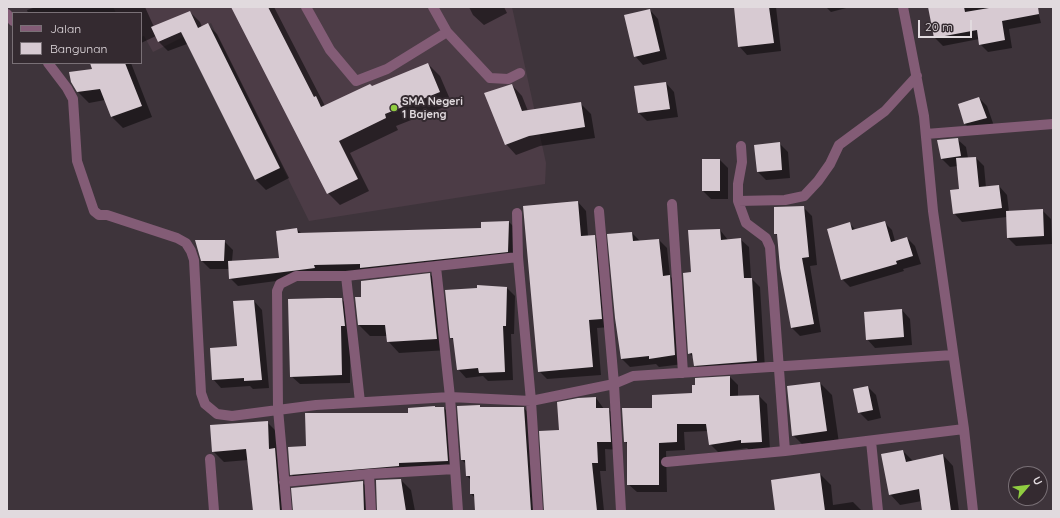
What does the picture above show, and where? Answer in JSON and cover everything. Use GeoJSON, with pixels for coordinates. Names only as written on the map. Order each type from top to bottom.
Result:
{"type":"FeatureCollection","features":[{"type":"Feature","properties":{"kind":"street"},"geometry":{"type":"LineString","coordinates":[[306,7],[330,50],[356,81],[387,68],[447,32]]}},
{"type":"Feature","properties":{"kind":"street"},"geometry":{"type":"LineString","coordinates":[[433,7],[447,32],[490,78],[508,79],[520,73]]}},
{"type":"Feature","properties":{"kind":"street"},"geometry":{"type":"LineString","coordinates":[[903,7],[917,76],[926,134],[933,211],[964,429],[973,511]]}},
{"type":"Feature","properties":{"kind":"street"},"geometry":{"type":"LineString","coordinates":[[49,64],[67,88],[73,99],[77,161],[94,211],[99,215],[107,215],[177,238],[186,243],[191,251],[194,260],[201,393],[205,404],[218,414],[232,416],[278,409],[360,402],[450,397],[531,401],[614,384],[633,376],[953,355]]}},
{"type":"Feature","properties":{"kind":"street"},"geometry":{"type":"LineString","coordinates":[[738,201],[786,200],[804,196],[826,169],[839,145],[885,111],[917,76]]}},
{"type":"Feature","properties":{"kind":"street"},"geometry":{"type":"LineString","coordinates":[[926,134],[1053,124]]}},
{"type":"Feature","properties":{"kind":"street"},"geometry":{"type":"LineString","coordinates":[[741,146],[742,162],[738,184],[738,201],[746,223],[766,238],[770,247],[785,451]]}},
{"type":"Feature","properties":{"kind":"street"},"geometry":{"type":"LineString","coordinates":[[672,204],[683,373]]}},
{"type":"Feature","properties":{"kind":"street"},"geometry":{"type":"LineString","coordinates":[[599,211],[614,384],[621,511]]}},
{"type":"Feature","properties":{"kind":"street"},"geometry":{"type":"LineString","coordinates":[[517,213],[518,257],[531,401],[538,511]]}},
{"type":"Feature","properties":{"kind":"street"},"geometry":{"type":"LineString","coordinates":[[287,511],[278,409],[276,300],[280,284],[296,276],[346,276],[518,257]]}},
{"type":"Feature","properties":{"kind":"street"},"geometry":{"type":"LineString","coordinates":[[436,267],[450,397],[458,511]]}},
{"type":"Feature","properties":{"kind":"street"},"geometry":{"type":"LineString","coordinates":[[346,276],[360,402]]}},
{"type":"Feature","properties":{"kind":"street"},"geometry":{"type":"LineString","coordinates":[[666,462],[785,451],[964,429]]}},
{"type":"Feature","properties":{"kind":"street"},"geometry":{"type":"LineString","coordinates":[[871,441],[878,511]]}},
{"type":"Feature","properties":{"kind":"street"},"geometry":{"type":"LineString","coordinates":[[210,459],[214,511]]}},
{"type":"Feature","properties":{"kind":"street"},"geometry":{"type":"LineString","coordinates":[[284,482],[369,474],[455,469]]}},
{"type":"Feature","properties":{"kind":"street"},"geometry":{"type":"LineString","coordinates":[[369,474],[371,511]]}},
{"type":"Feature","properties":{"kind":"shaded area","name":"SMA Negeri 1 Bajeng"},"geometry":{"type":"Polygon","coordinates":[[[113,7],[512,7],[546,163],[545,184],[309,221],[211,23],[153,52],[144,36],[142,37],[142,12],[116,12],[113,7]]]}},
{"type":"Feature","properties":{"kind":"building"},"geometry":{"type":"Polygon","coordinates":[[[231,7],[268,7],[314,97],[316,96],[321,107],[370,84],[372,86],[428,63],[440,92],[385,114],[386,118],[339,141],[358,179],[327,194],[231,7]]]}},
{"type":"Feature","properties":{"kind":"building"},"geometry":{"type":"Polygon","coordinates":[[[734,7],[769,7],[774,43],[738,47],[734,7]]]}},
{"type":"Feature","properties":{"kind":"building"},"geometry":{"type":"Polygon","coordinates":[[[928,7],[964,7],[965,12],[995,7],[1038,7],[1039,14],[1002,21],[1005,40],[979,45],[977,30],[934,38],[928,7]]]}},
{"type":"Feature","properties":{"kind":"building"},"geometry":{"type":"Polygon","coordinates":[[[650,9],[660,51],[634,57],[624,15],[650,9]]]}},
{"type":"Feature","properties":{"kind":"building"},"geometry":{"type":"Polygon","coordinates":[[[190,11],[198,28],[208,23],[280,168],[255,180],[181,32],[158,42],[151,27],[190,11]]]}},
{"type":"Feature","properties":{"kind":"building"},"geometry":{"type":"Polygon","coordinates":[[[90,64],[125,64],[142,106],[111,117],[100,89],[77,92],[71,82],[69,72],[92,69],[90,64]]]}},
{"type":"Feature","properties":{"kind":"building"},"geometry":{"type":"Polygon","coordinates":[[[666,82],[670,109],[638,113],[634,86],[666,82]]]}},
{"type":"Feature","properties":{"kind":"building"},"geometry":{"type":"Polygon","coordinates":[[[512,84],[522,111],[581,102],[585,127],[529,136],[505,145],[484,93],[512,84]]]}},
{"type":"Feature","properties":{"kind":"building"},"geometry":{"type":"Polygon","coordinates":[[[979,97],[987,118],[964,124],[958,104],[979,97]]]}},
{"type":"Feature","properties":{"kind":"building"},"geometry":{"type":"Polygon","coordinates":[[[958,138],[961,156],[941,159],[937,140],[958,138]]]}},
{"type":"Feature","properties":{"kind":"building"},"geometry":{"type":"Polygon","coordinates":[[[780,142],[782,170],[757,172],[754,145],[780,142]]]}},
{"type":"Feature","properties":{"kind":"building"},"geometry":{"type":"Polygon","coordinates":[[[976,157],[979,187],[999,185],[1002,208],[953,214],[950,190],[959,189],[956,158],[976,157]]]}},
{"type":"Feature","properties":{"kind":"building"},"geometry":{"type":"Polygon","coordinates":[[[702,159],[720,159],[720,191],[702,191],[702,159]]]}},
{"type":"Feature","properties":{"kind":"building"},"geometry":{"type":"Polygon","coordinates":[[[578,201],[581,236],[595,235],[602,319],[589,320],[593,367],[538,372],[523,206],[578,201]]]}},
{"type":"Feature","properties":{"kind":"building"},"geometry":{"type":"Polygon","coordinates":[[[804,206],[809,257],[802,258],[814,324],[791,328],[780,268],[777,234],[774,234],[774,207],[804,206]]]}},
{"type":"Feature","properties":{"kind":"building"},"geometry":{"type":"Polygon","coordinates":[[[1043,209],[1044,236],[1007,238],[1006,211],[1043,209]]]}},
{"type":"Feature","properties":{"kind":"building"},"geometry":{"type":"Polygon","coordinates":[[[509,221],[508,252],[360,268],[360,264],[314,265],[315,268],[229,279],[228,261],[279,258],[276,231],[297,228],[298,233],[481,228],[481,222],[509,221]]]}},
{"type":"Feature","properties":{"kind":"building"},"geometry":{"type":"Polygon","coordinates":[[[885,221],[891,242],[907,237],[913,256],[896,261],[897,264],[841,280],[827,229],[850,222],[852,230],[885,221]]]}},
{"type":"Feature","properties":{"kind":"building"},"geometry":{"type":"Polygon","coordinates":[[[720,229],[721,240],[741,238],[744,278],[752,278],[757,361],[694,366],[692,353],[688,354],[683,273],[691,272],[688,230],[720,229]]]}},
{"type":"Feature","properties":{"kind":"building"},"geometry":{"type":"Polygon","coordinates":[[[632,232],[633,241],[659,239],[663,276],[670,275],[675,355],[649,359],[649,356],[621,359],[615,318],[607,234],[632,232]]]}},
{"type":"Feature","properties":{"kind":"building"},"geometry":{"type":"Polygon","coordinates":[[[195,240],[225,240],[224,261],[201,261],[195,240]]]}},
{"type":"Feature","properties":{"kind":"building"},"geometry":{"type":"Polygon","coordinates":[[[430,273],[437,339],[387,342],[385,325],[358,325],[355,297],[361,297],[361,281],[430,273]]]}},
{"type":"Feature","properties":{"kind":"building"},"geometry":{"type":"Polygon","coordinates":[[[477,285],[507,287],[506,326],[503,326],[505,372],[479,373],[478,368],[457,370],[453,338],[450,338],[445,290],[477,288],[477,285]]]}},
{"type":"Feature","properties":{"kind":"building"},"geometry":{"type":"Polygon","coordinates":[[[342,298],[345,326],[341,326],[342,375],[290,377],[288,299],[342,298]]]}},
{"type":"Feature","properties":{"kind":"building"},"geometry":{"type":"Polygon","coordinates":[[[254,300],[262,380],[244,381],[244,378],[212,380],[210,348],[237,346],[233,301],[254,300]]]}},
{"type":"Feature","properties":{"kind":"building"},"geometry":{"type":"Polygon","coordinates":[[[902,309],[904,337],[866,340],[864,312],[902,309]]]}},
{"type":"Feature","properties":{"kind":"building"},"geometry":{"type":"Polygon","coordinates":[[[730,376],[730,396],[759,395],[762,442],[741,443],[741,440],[709,445],[706,424],[677,424],[677,442],[659,443],[659,485],[627,485],[627,442],[624,442],[622,408],[652,408],[652,395],[692,393],[692,385],[695,385],[695,378],[730,376]]]}},
{"type":"Feature","properties":{"kind":"building"},"geometry":{"type":"Polygon","coordinates":[[[820,382],[827,431],[792,436],[787,386],[820,382]]]}},
{"type":"Feature","properties":{"kind":"building"},"geometry":{"type":"Polygon","coordinates":[[[868,386],[873,410],[858,413],[853,389],[868,386]]]}},
{"type":"Feature","properties":{"kind":"building"},"geometry":{"type":"Polygon","coordinates":[[[596,397],[596,408],[609,408],[611,442],[597,442],[598,463],[592,463],[597,511],[544,511],[539,431],[559,430],[557,402],[578,398],[596,397]]]}},
{"type":"Feature","properties":{"kind":"building"},"geometry":{"type":"Polygon","coordinates":[[[480,405],[480,407],[524,407],[531,511],[475,511],[474,494],[470,494],[470,476],[466,476],[465,460],[461,460],[457,406],[480,405]]]}},
{"type":"Feature","properties":{"kind":"building"},"geometry":{"type":"Polygon","coordinates":[[[435,406],[444,407],[448,461],[399,463],[399,466],[290,475],[288,447],[306,446],[305,413],[408,413],[408,408],[435,406]]]}},
{"type":"Feature","properties":{"kind":"building"},"geometry":{"type":"Polygon","coordinates":[[[268,421],[269,449],[275,448],[280,511],[253,511],[246,449],[212,452],[210,425],[268,421]]]}},
{"type":"Feature","properties":{"kind":"building"},"geometry":{"type":"Polygon","coordinates":[[[903,450],[906,462],[943,454],[951,511],[922,511],[919,489],[889,495],[881,454],[903,450]]]}},
{"type":"Feature","properties":{"kind":"building"},"geometry":{"type":"Polygon","coordinates":[[[820,473],[825,511],[775,511],[771,480],[820,473]]]}},
{"type":"Feature","properties":{"kind":"building"},"geometry":{"type":"Polygon","coordinates":[[[401,479],[406,511],[377,511],[376,480],[401,479]]]}},
{"type":"Feature","properties":{"kind":"building"},"geometry":{"type":"Polygon","coordinates":[[[363,481],[364,511],[293,511],[291,488],[363,481]]]}},
{"type":"Feature","properties":{"kind":"place","name":"SMA Negeri 1 Bajeng"},"geometry":{"type":"Point","coordinates":[394,108]}}]}
